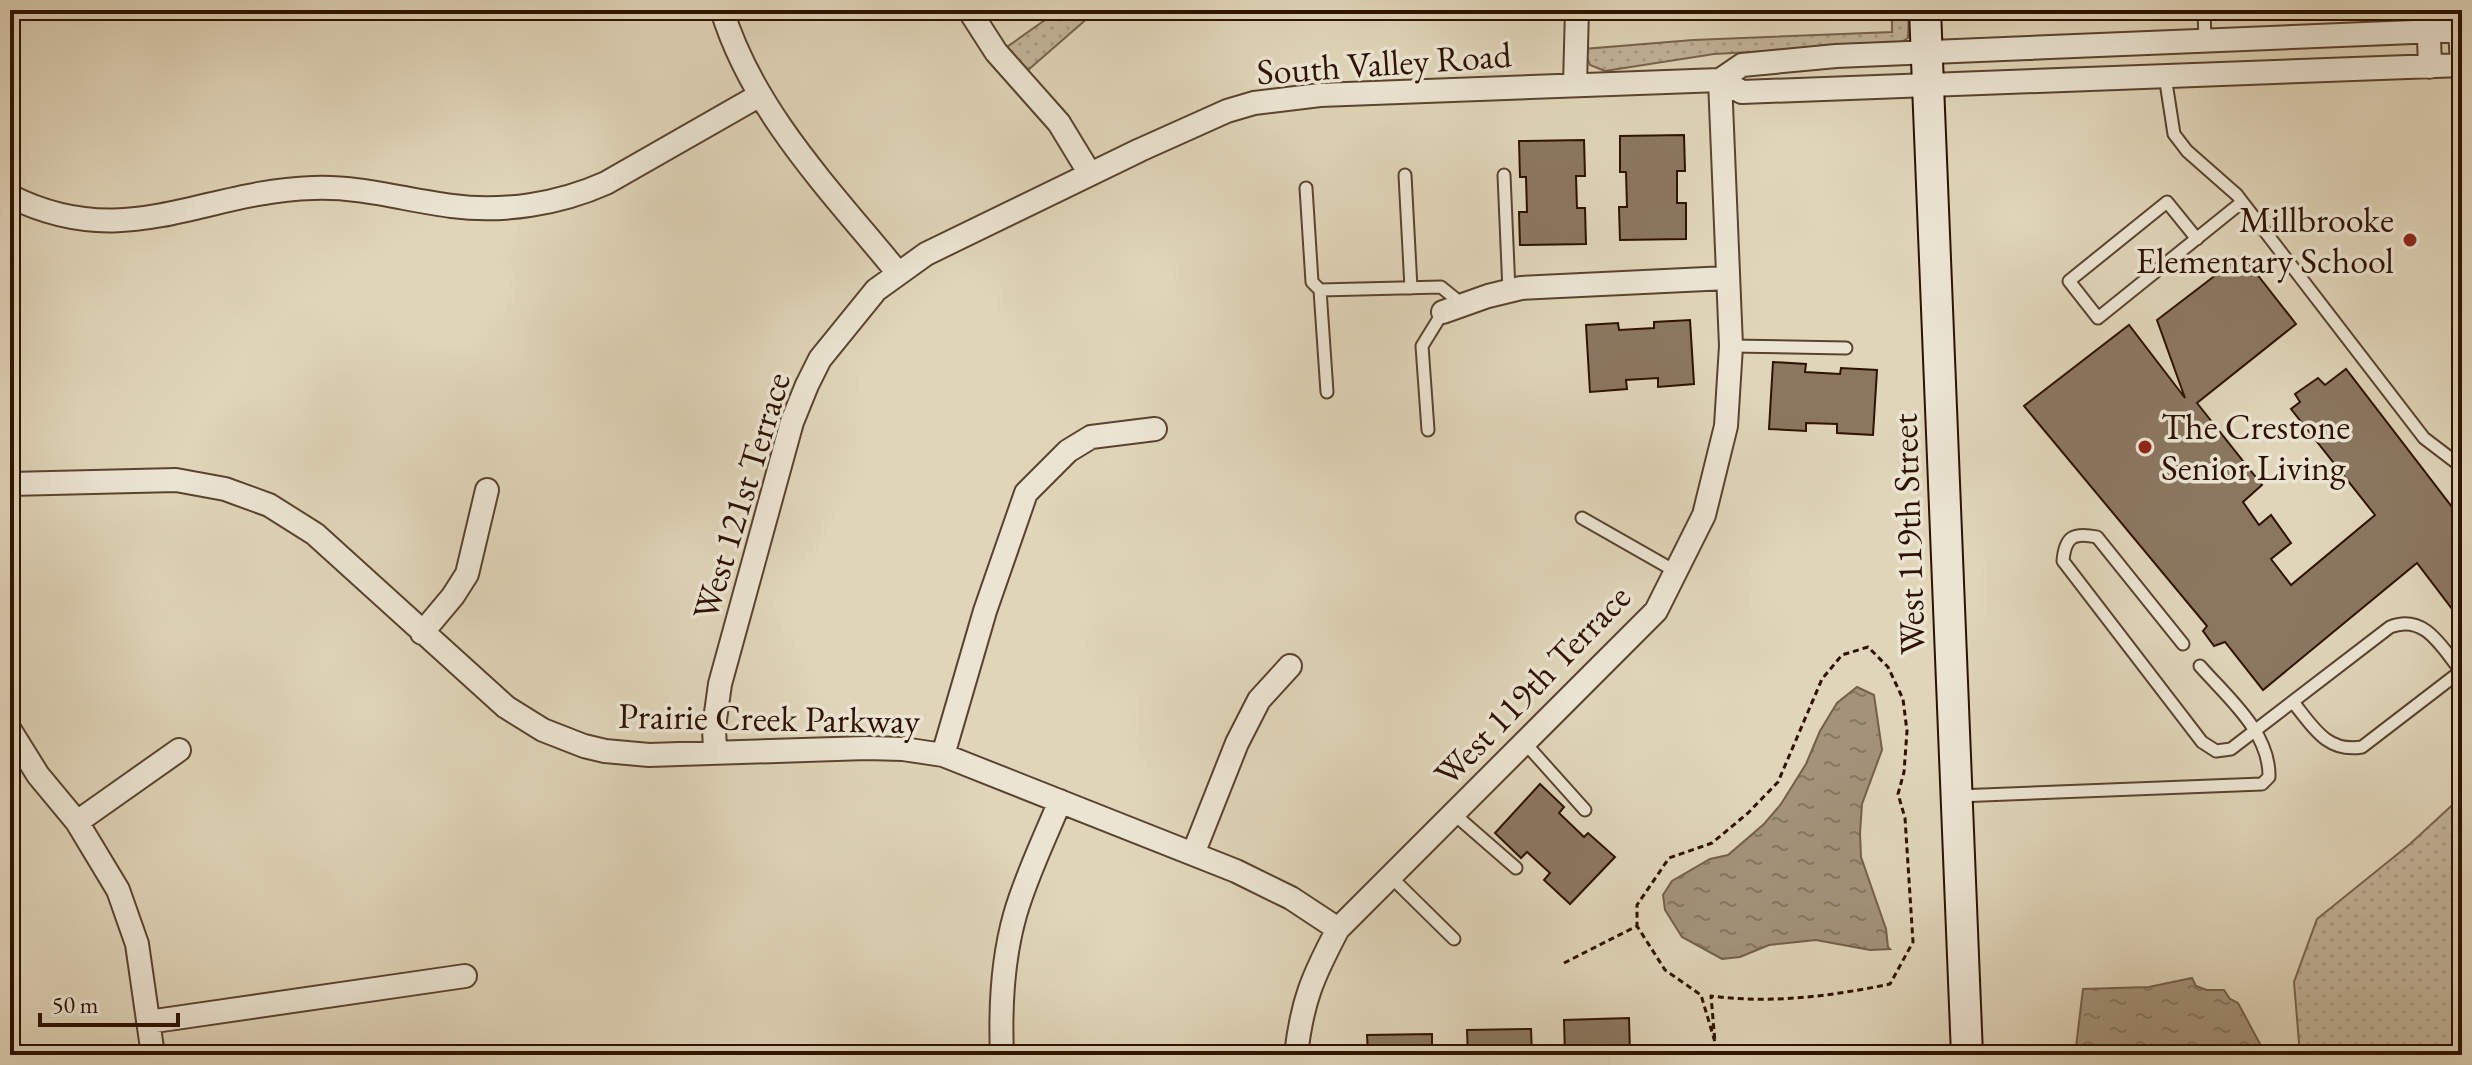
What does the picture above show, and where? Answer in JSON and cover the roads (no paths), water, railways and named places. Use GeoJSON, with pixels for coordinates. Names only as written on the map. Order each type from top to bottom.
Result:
{"type":"FeatureCollection","features":[{"type":"Feature","properties":{"kind":"main road","name":"West 119th Street"},"geometry":{"type":"LineString","coordinates":[[1925,10],[1967,1055]]}},
{"type":"Feature","properties":{"kind":"street"},"geometry":{"type":"LineString","coordinates":[[722,10],[731,39],[760,95],[803,156],[898,273]]}},
{"type":"Feature","properties":{"kind":"street"},"geometry":{"type":"LineString","coordinates":[[969,10],[996,52],[1059,123],[1090,174]]}},
{"type":"Feature","properties":{"kind":"street"},"geometry":{"type":"LineString","coordinates":[[1575,84],[1577,10]]}},
{"type":"Feature","properties":{"kind":"street"},"geometry":{"type":"LineString","coordinates":[[2429,21],[2430,67]]}},
{"type":"Feature","properties":{"kind":"street","name":"South Valley Road"},"geometry":{"type":"LineString","coordinates":[[1720,80],[1742,65],[1927,52],[2205,41],[2429,21],[2460,24]]}},
{"type":"Feature","properties":{"kind":"street"},"geometry":{"type":"LineString","coordinates":[[2460,24],[2462,65]]}},
{"type":"Feature","properties":{"kind":"street","name":"South Valley Road"},"geometry":{"type":"LineString","coordinates":[[898,273],[952,240],[1090,174],[1227,111],[1254,103],[1320,95],[1575,84],[1720,80],[1742,92],[2462,65]]}},
{"type":"Feature","properties":{"kind":"street","name":"West 119th Terrace"},"geometry":{"type":"LineString","coordinates":[[1296,1055],[1300,1014],[1338,929],[1656,611],[1704,515],[1726,426],[1731,346],[1720,80]]}},
{"type":"Feature","properties":{"kind":"street"},"geometry":{"type":"LineString","coordinates":[[10,196],[60,214],[111,221],[146,220],[281,190],[315,188],[353,189],[475,208],[528,205],[581,193],[606,183],[760,95]]}},
{"type":"Feature","properties":{"kind":"street","name":"West 121st Terrace"},"geometry":{"type":"LineString","coordinates":[[715,752],[715,711],[720,684],[792,422],[820,359],[876,290],[898,273]]}},
{"type":"Feature","properties":{"kind":"street"},"geometry":{"type":"LineString","coordinates":[[1453,308],[1521,288],[1727,278]]}},
{"type":"Feature","properties":{"kind":"street"},"geometry":{"type":"LineString","coordinates":[[943,755],[985,611],[1026,493],[1068,451],[1091,437],[1155,429]]}},
{"type":"Feature","properties":{"kind":"street","name":"Prairie Creek Parkway"},"geometry":{"type":"LineString","coordinates":[[10,484],[176,480],[244,495],[288,516],[315,534],[506,707],[562,738],[605,751],[629,753],[876,748],[943,755],[1261,882],[1338,929]]}},
{"type":"Feature","properties":{"kind":"street"},"geometry":{"type":"LineString","coordinates":[[422,633],[467,574],[487,490]]}},
{"type":"Feature","properties":{"kind":"street"},"geometry":{"type":"LineString","coordinates":[[1193,854],[1242,732],[1259,700],[1290,666]]}},
{"type":"Feature","properties":{"kind":"street"},"geometry":{"type":"LineString","coordinates":[[10,730],[38,775],[77,822],[125,906],[137,944],[153,1055]]}},
{"type":"Feature","properties":{"kind":"street"},"geometry":{"type":"LineString","coordinates":[[77,822],[179,750]]}},
{"type":"Feature","properties":{"kind":"street"},"geometry":{"type":"LineString","coordinates":[[1002,1055],[1001,1007],[1006,954],[1015,914],[1060,801]]}},
{"type":"Feature","properties":{"kind":"street"},"geometry":{"type":"LineString","coordinates":[[148,1022],[465,976]]}},
{"type":"Feature","properties":{"kind":"lane"},"geometry":{"type":"LineString","coordinates":[[2204,10],[2205,41]]}},
{"type":"Feature","properties":{"kind":"lane"},"geometry":{"type":"LineString","coordinates":[[2165,76],[2174,134],[2187,151],[2242,202],[2424,438],[2462,467]]}},
{"type":"Feature","properties":{"kind":"lane"},"geometry":{"type":"LineString","coordinates":[[1405,175],[1411,288]]}},
{"type":"Feature","properties":{"kind":"lane"},"geometry":{"type":"LineString","coordinates":[[1504,175],[1509,291]]}},
{"type":"Feature","properties":{"kind":"lane"},"geometry":{"type":"LineString","coordinates":[[1306,188],[1312,282],[1320,290],[1327,392]]}},
{"type":"Feature","properties":{"kind":"lane"},"geometry":{"type":"LineString","coordinates":[[2197,239],[2167,202],[2069,281],[2098,318],[2197,239],[2242,202]]}},
{"type":"Feature","properties":{"kind":"lane"},"geometry":{"type":"LineString","coordinates":[[1320,290],[1441,287],[1453,308],[1422,346],[1428,430]]}},
{"type":"Feature","properties":{"kind":"lane"},"geometry":{"type":"LineString","coordinates":[[1731,346],[1846,348]]}},
{"type":"Feature","properties":{"kind":"lane"},"geometry":{"type":"LineString","coordinates":[[1582,518],[1675,571]]}},
{"type":"Feature","properties":{"kind":"lane"},"geometry":{"type":"LineString","coordinates":[[2183,644],[2097,537],[2082,534],[2071,538],[2064,546],[2063,561],[2202,742],[2216,751],[2231,749],[2256,732],[2293,702],[2390,627],[2400,623],[2413,623],[2427,629],[2461,671],[2362,747],[2348,749],[2334,746],[2293,702]]}},
{"type":"Feature","properties":{"kind":"lane"},"geometry":{"type":"LineString","coordinates":[[1957,796],[2262,784],[2269,777],[2269,765],[2256,732],[2200,666]]}},
{"type":"Feature","properties":{"kind":"lane"},"geometry":{"type":"LineString","coordinates":[[1525,743],[1585,810]]}},
{"type":"Feature","properties":{"kind":"lane"},"geometry":{"type":"LineString","coordinates":[[1454,814],[1516,868]]}},
{"type":"Feature","properties":{"kind":"lane"},"geometry":{"type":"LineString","coordinates":[[1390,876],[1454,939]]}},
{"type":"Feature","properties":{"kind":"water"},"geometry":{"type":"Polygon","coordinates":[[[1857,687],[1874,695],[1882,750],[1862,804],[1861,857],[1890,949],[1870,950],[1816,940],[1769,945],[1740,957],[1722,959],[1682,937],[1665,910],[1663,895],[1672,881],[1710,859],[1728,855],[1764,824],[1781,804],[1806,764],[1820,731],[1837,703],[1857,687]]]}},
{"type":"Feature","properties":{"kind":"water"},"geometry":{"type":"Polygon","coordinates":[[[2192,978],[2196,986],[2207,990],[2224,990],[2230,999],[2238,1003],[2266,1055],[2075,1055],[2083,989],[2149,987],[2192,978]]]}},
{"type":"Feature","properties":{"kind":"place","name":"Millbrooke Elementary School"},"geometry":{"type":"Point","coordinates":[2410,240]}},
{"type":"Feature","properties":{"kind":"place","name":"The Crestone Senior Living"},"geometry":{"type":"Point","coordinates":[2145,447]}}]}
